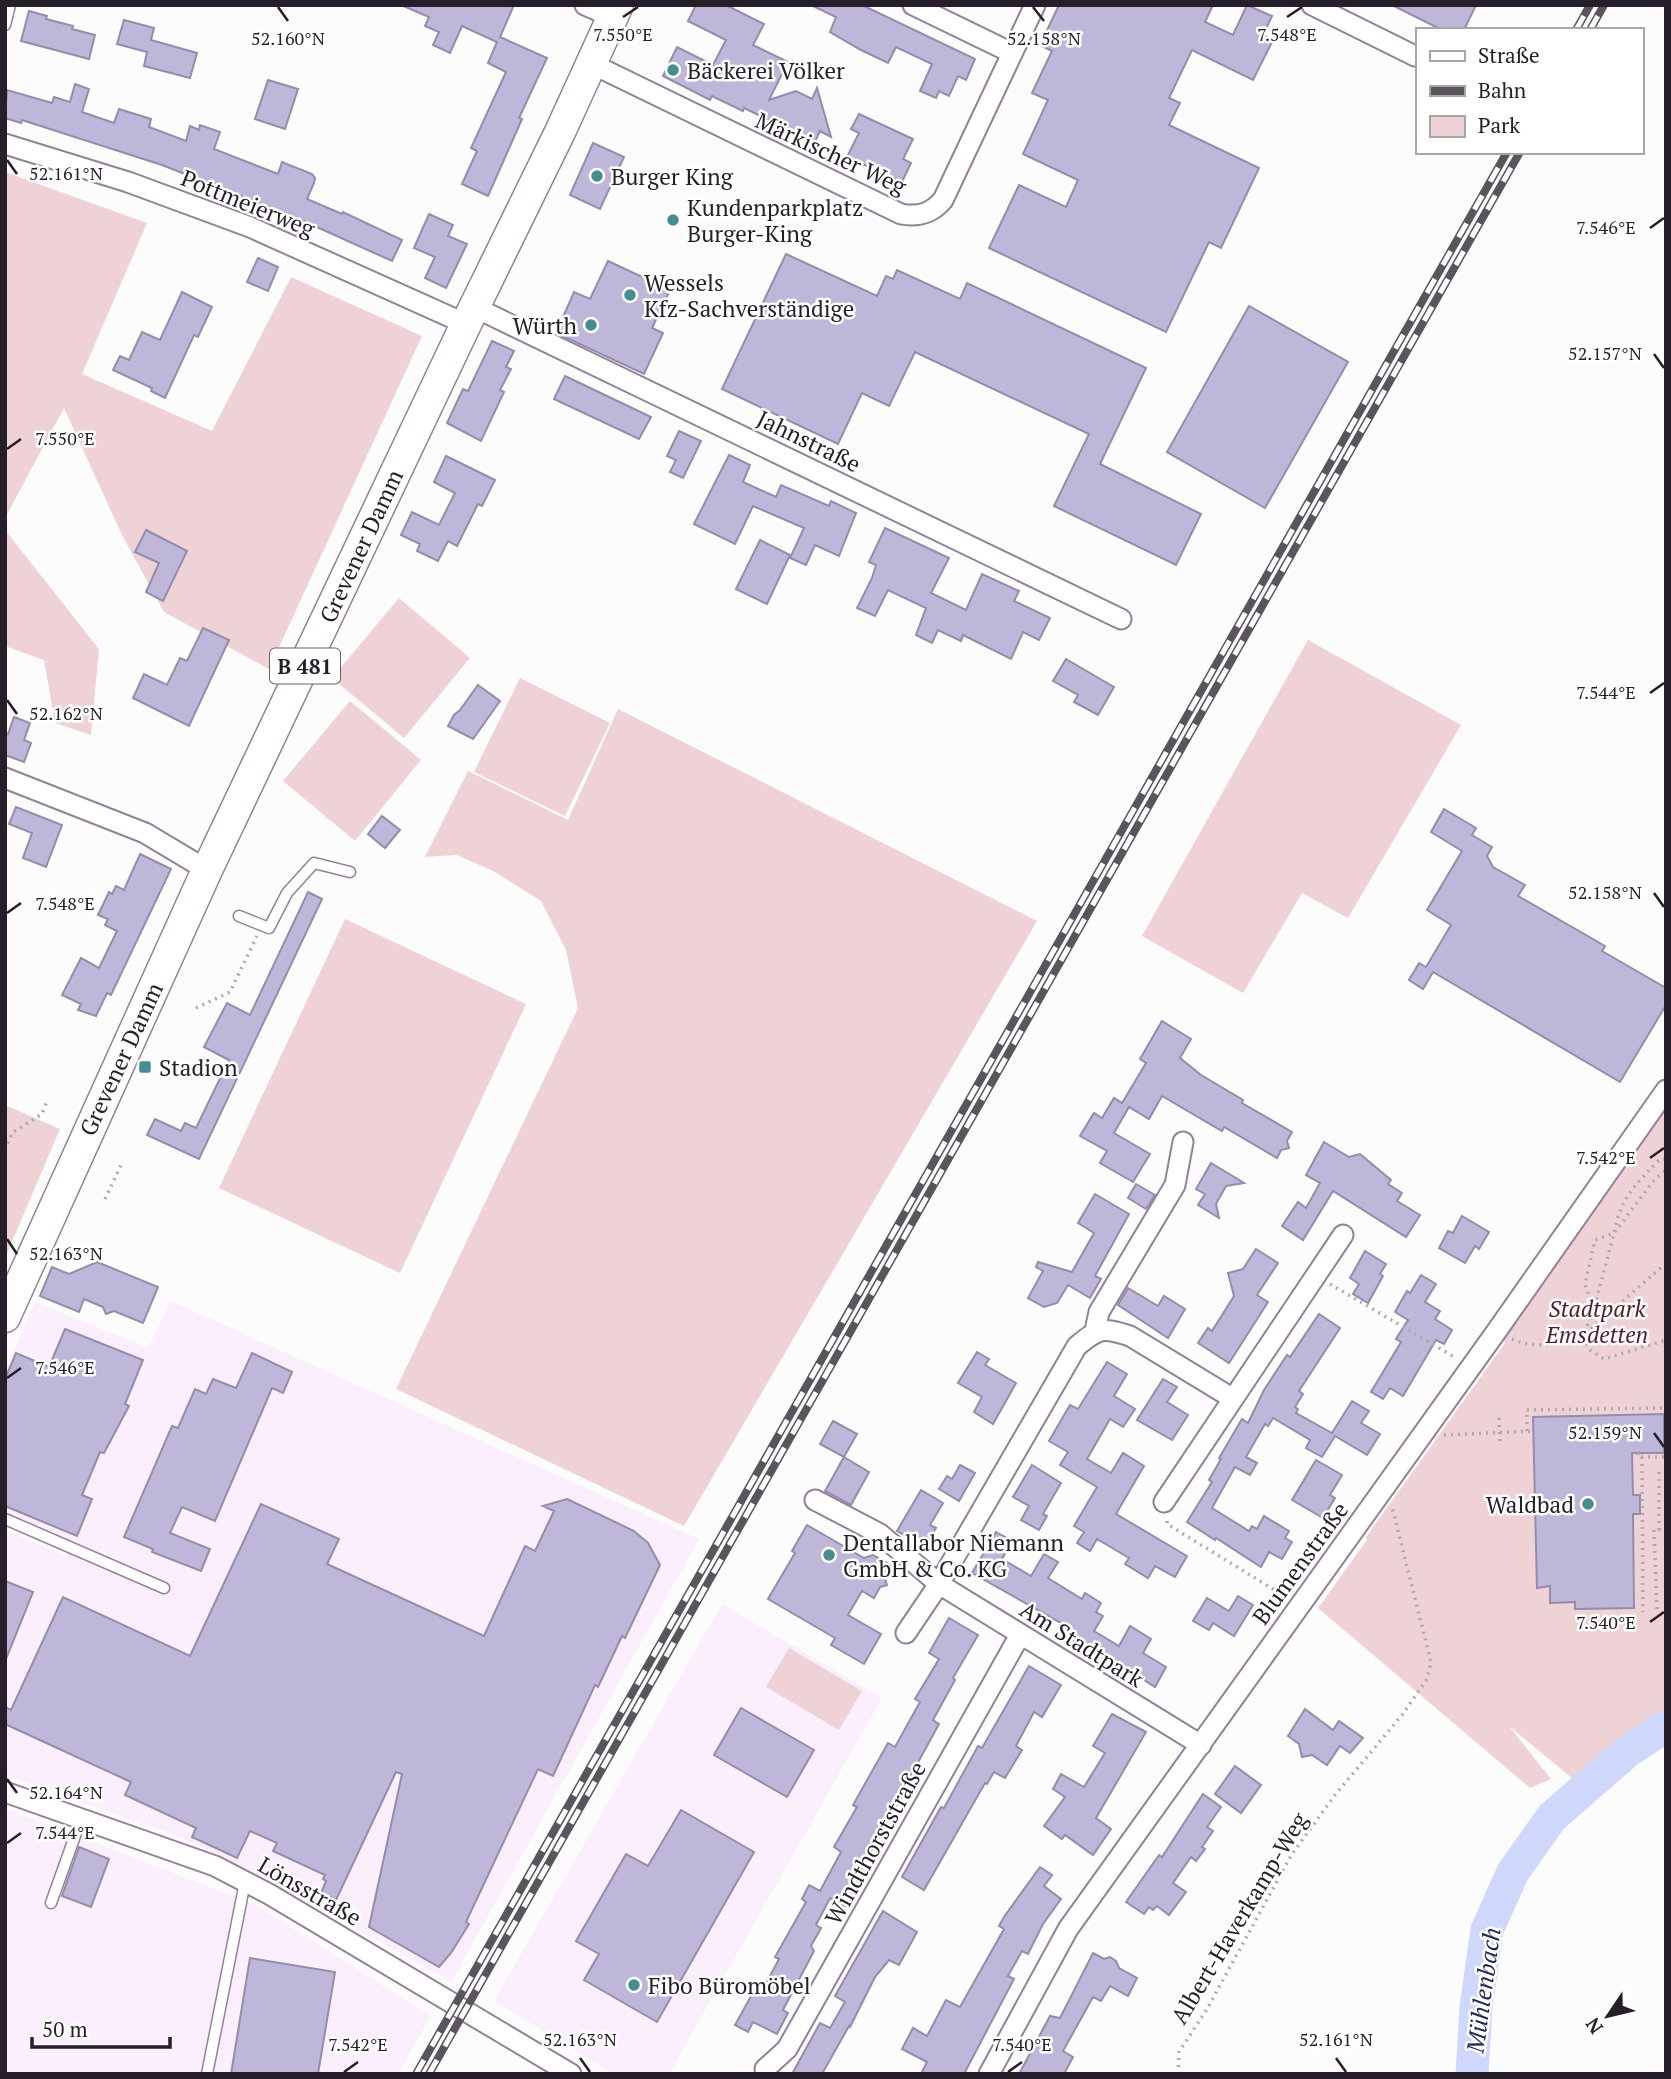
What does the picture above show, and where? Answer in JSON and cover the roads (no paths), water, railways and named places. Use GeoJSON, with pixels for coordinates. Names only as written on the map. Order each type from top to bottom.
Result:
{"type":"FeatureCollection","features":[{"type":"Feature","properties":{"kind":"main road","name":"Grevener Damm"},"geometry":{"type":"LineString","coordinates":[[5,1317],[207,870],[560,132],[590,63],[605,9]]}},
{"type":"Feature","properties":{"kind":"street"},"geometry":{"type":"LineString","coordinates":[[913,5],[1012,53]]}},
{"type":"Feature","properties":{"kind":"street","name":"Märkischer Weg"},"geometry":{"type":"LineString","coordinates":[[590,63],[901,214],[914,216],[934,211],[943,200],[1035,5]]}},
{"type":"Feature","properties":{"kind":"street"},"geometry":{"type":"LineString","coordinates":[[1312,5],[1415,56]]}},
{"type":"Feature","properties":{"kind":"street","name":"Pottmeierweg"},"geometry":{"type":"LineString","coordinates":[[5,144],[128,182],[470,316]]}},
{"type":"Feature","properties":{"kind":"street","name":"Jahnstraße"},"geometry":{"type":"LineString","coordinates":[[470,316],[1121,619]]}},
{"type":"Feature","properties":{"kind":"street"},"geometry":{"type":"LineString","coordinates":[[5,778],[145,833],[207,870]]}},
{"type":"Feature","properties":{"kind":"street","name":"Blumenstraße"},"geometry":{"type":"LineString","coordinates":[[989,2074],[1068,1929],[1666,1090]]}},
{"type":"Feature","properties":{"kind":"street"},"geometry":{"type":"LineString","coordinates":[[1096,1331],[1099,1312],[1175,1185],[1183,1142]]}},
{"type":"Feature","properties":{"kind":"street"},"geometry":{"type":"LineString","coordinates":[[1164,1502],[1343,1235]]}},
{"type":"Feature","properties":{"kind":"street"},"geometry":{"type":"LineString","coordinates":[[906,1633],[939,1584],[1077,1346],[1096,1331],[1112,1330],[1130,1336],[1232,1398]]}},
{"type":"Feature","properties":{"kind":"street","name":"Am Stadtpark"},"geometry":{"type":"LineString","coordinates":[[815,1500],[880,1534],[939,1584],[1201,1745]]}},
{"type":"Feature","properties":{"kind":"street","name":"Windthorststraße"},"geometry":{"type":"LineString","coordinates":[[765,2069],[787,2049],[1020,1635]]}},
{"type":"Feature","properties":{"kind":"street","name":"Lönsstraße"},"geometry":{"type":"LineString","coordinates":[[5,1793],[215,1866],[571,2074]]}},
{"type":"Feature","properties":{"kind":"lane"},"geometry":{"type":"LineString","coordinates":[[5,25],[10,5]]}},
{"type":"Feature","properties":{"kind":"lane"},"geometry":{"type":"LineString","coordinates":[[239,916],[270,928],[287,893],[314,863],[350,872]]}},
{"type":"Feature","properties":{"kind":"lane"},"geometry":{"type":"LineString","coordinates":[[5,1520],[164,1588]]}},
{"type":"Feature","properties":{"kind":"lane"},"geometry":{"type":"LineString","coordinates":[[51,1903],[81,1819]]}},
{"type":"Feature","properties":{"kind":"lane"},"geometry":{"type":"LineString","coordinates":[[207,2074],[245,1882]]}},
{"type":"Feature","properties":{"kind":"waterway","name":"Mühlenbach"},"geometry":{"type":"LineString","coordinates":[[1472,2074],[1476,2007],[1487,1930],[1513,1872],[1552,1817],[1628,1751],[1666,1726]]}},
{"type":"Feature","properties":{"kind":"railway"},"geometry":{"type":"LineString","coordinates":[[1577,28],[1590,5]]}},
{"type":"Feature","properties":{"kind":"railway"},"geometry":{"type":"LineString","coordinates":[[1591,28],[1604,5]]}},
{"type":"Feature","properties":{"kind":"railway"},"geometry":{"type":"LineString","coordinates":[[416,2074],[1506,154]]}},
{"type":"Feature","properties":{"kind":"railway"},"geometry":{"type":"LineString","coordinates":[[429,2074],[1519,154]]}},
{"type":"Feature","properties":{"kind":"place","name":"Bäckerei Völker"},"geometry":{"type":"Point","coordinates":[673,70]}},
{"type":"Feature","properties":{"kind":"place","name":"Burger King"},"geometry":{"type":"Point","coordinates":[597,176]}},
{"type":"Feature","properties":{"kind":"place","name":"Kundenparkplatz Burger-King"},"geometry":{"type":"Point","coordinates":[673,220]}},
{"type":"Feature","properties":{"kind":"place","name":"Wessels Kfz-Sachverständige"},"geometry":{"type":"Point","coordinates":[630,295]}},
{"type":"Feature","properties":{"kind":"place","name":"Würth"},"geometry":{"type":"Point","coordinates":[591,325]}},
{"type":"Feature","properties":{"kind":"place","name":"Stadion"},"geometry":{"type":"Point","coordinates":[145,1067]}},
{"type":"Feature","properties":{"kind":"place","name":"Waldbad"},"geometry":{"type":"Point","coordinates":[1588,1504]}},
{"type":"Feature","properties":{"kind":"place","name":"Dentallabor Niemann GmbH & Co. KG"},"geometry":{"type":"Point","coordinates":[829,1555]}},
{"type":"Feature","properties":{"kind":"place","name":"Fibo Büromöbel"},"geometry":{"type":"Point","coordinates":[634,1985]}},
{"type":"Feature","properties":{"kind":"park label","name":"Stadtpark Emsdetten"},"geometry":{"type":"Point","coordinates":[1597,1321]}}]}
